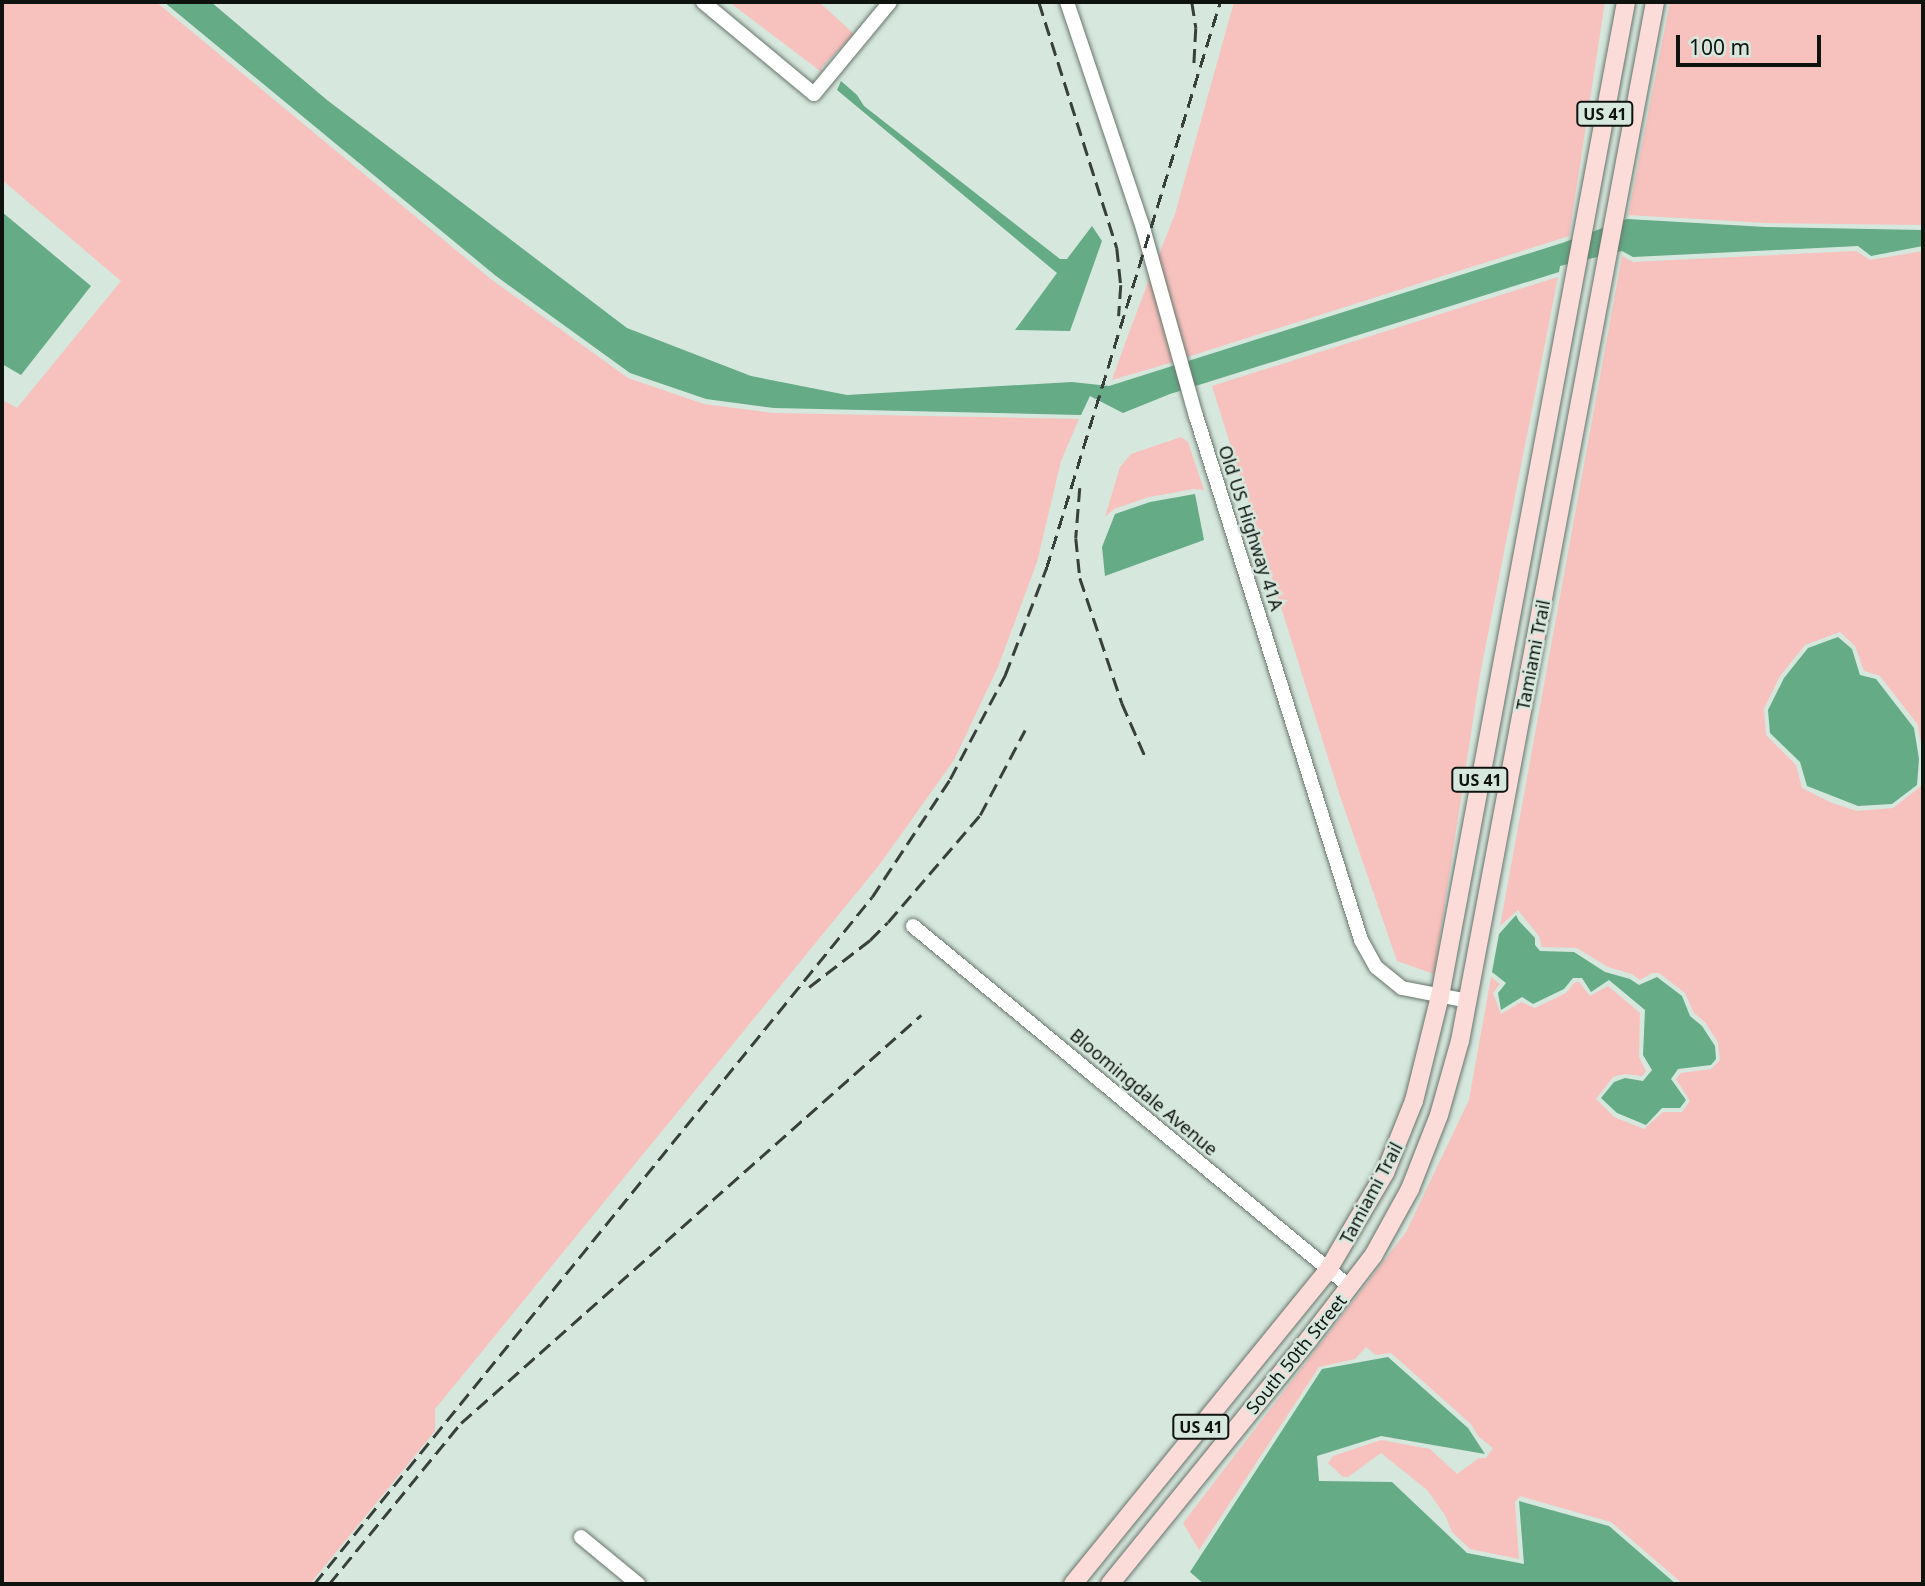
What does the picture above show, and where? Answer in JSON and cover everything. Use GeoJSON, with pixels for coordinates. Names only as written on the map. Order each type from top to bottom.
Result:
{"type":"FeatureCollection","features":[{"type":"Feature","properties":{"kind":"main road","name":"Tamiami Trail"},"geometry":{"type":"LineString","coordinates":[[1328,1270],[1368,1206],[1401,1137],[1424,1069],[1440,996],[1626,2]]}},
{"type":"Feature","properties":{"kind":"main road","name":"Tamiami Trail"},"geometry":{"type":"LineString","coordinates":[[1350,1287],[1373,1255],[1410,1189],[1451,1077],[1468,1001],[1655,2]]}},
{"type":"Feature","properties":{"kind":"main road","name":"South 50th Street"},"geometry":{"type":"LineString","coordinates":[[1073,1584],[1328,1270]]}},
{"type":"Feature","properties":{"kind":"main road","name":"South 50th Street"},"geometry":{"type":"LineString","coordinates":[[1110,1584],[1350,1287]]}},
{"type":"Feature","properties":{"kind":"street"},"geometry":{"type":"LineString","coordinates":[[703,2],[814,94],[890,2]]}},
{"type":"Feature","properties":{"kind":"street","name":"Old US Highway 41A"},"geometry":{"type":"LineString","coordinates":[[1067,2],[1143,228],[1189,394],[1361,940],[1376,967],[1402,988],[1468,1001]]}},
{"type":"Feature","properties":{"kind":"street","name":"Bloomingdale Avenue"},"geometry":{"type":"LineString","coordinates":[[913,926],[1350,1287]]}},
{"type":"Feature","properties":{"kind":"street"},"geometry":{"type":"LineString","coordinates":[[582,1537],[638,1584]]}},
{"type":"Feature","properties":{"kind":"shaded area"},"geometry":{"type":"Polygon","coordinates":[[[2,2],[156,2],[492,280],[628,378],[704,404],[773,413],[1079,419],[1061,461],[1037,562],[998,667],[954,760],[880,864],[435,1409],[435,1431],[310,1584],[2,1584],[2,400],[17,408],[121,281],[2,180],[2,2]]]}},
{"type":"Feature","properties":{"kind":"shaded area"},"geometry":{"type":"Polygon","coordinates":[[[164,2],[211,2],[327,100],[627,328],[751,376],[847,395],[1072,382],[1109,386],[1562,243],[1627,219],[1766,227],[1923,230],[1923,246],[1871,256],[1858,246],[1633,257],[1622,251],[1560,266],[1559,272],[1170,394],[1123,413],[1090,396],[1081,415],[774,408],[706,399],[630,373],[496,276],[164,2]]]}},
{"type":"Feature","properties":{"kind":"shaded area"},"geometry":{"type":"Polygon","coordinates":[[[729,2],[819,2],[854,34],[821,68],[824,74],[729,2]]]}},
{"type":"Feature","properties":{"kind":"shaded area"},"geometry":{"type":"Polygon","coordinates":[[[1234,2],[1605,2],[1569,236],[1184,358],[1157,260],[1175,214],[1234,2]]]}},
{"type":"Feature","properties":{"kind":"shaded area"},"geometry":{"type":"Polygon","coordinates":[[[1670,2],[1923,2],[1923,225],[1767,223],[1628,215],[1670,2]]]}},
{"type":"Feature","properties":{"kind":"shaded area"},"geometry":{"type":"Polygon","coordinates":[[[841,81],[857,95],[864,106],[1060,259],[1067,259],[1092,226],[1102,241],[1070,331],[1015,330],[1057,273],[837,90],[841,81]]]}},
{"type":"Feature","properties":{"kind":"shaded area"},"geometry":{"type":"Polygon","coordinates":[[[2,212],[91,286],[21,375],[2,364],[2,212]]]}},
{"type":"Feature","properties":{"kind":"shaded area"},"geometry":{"type":"Polygon","coordinates":[[[1856,251],[1870,260],[1923,251],[1923,757],[1918,725],[1880,676],[1864,671],[1855,646],[1840,632],[1805,645],[1780,676],[1764,709],[1766,735],[1796,765],[1802,788],[1832,803],[1857,811],[1893,808],[1921,786],[1923,759],[1923,1584],[1683,1584],[1611,1522],[1520,1496],[1515,1502],[1519,1559],[1470,1549],[1452,1532],[1445,1515],[1427,1490],[1381,1453],[1348,1477],[1343,1477],[1328,1463],[1333,1456],[1381,1440],[1430,1449],[1457,1474],[1479,1458],[1486,1458],[1493,1448],[1479,1437],[1471,1424],[1391,1353],[1376,1355],[1366,1347],[1355,1359],[1319,1367],[1199,1550],[1183,1523],[1406,1232],[1469,1100],[1491,977],[1500,984],[1493,993],[1501,1014],[1521,1002],[1535,1008],[1566,993],[1575,982],[1579,982],[1590,996],[1608,986],[1640,1013],[1639,1057],[1646,1071],[1642,1076],[1625,1074],[1613,1077],[1596,1099],[1614,1117],[1644,1129],[1663,1112],[1682,1112],[1690,1101],[1676,1079],[1681,1073],[1711,1069],[1720,1060],[1718,1042],[1705,1022],[1694,1013],[1685,993],[1659,973],[1652,973],[1640,980],[1632,974],[1608,967],[1577,948],[1542,947],[1539,936],[1518,910],[1500,926],[1622,256],[1633,262],[1856,251]]]}},
{"type":"Feature","properties":{"kind":"shaded area"},"geometry":{"type":"Polygon","coordinates":[[[1150,277],[1173,362],[1112,380],[1127,338],[1150,277]]]}},
{"type":"Feature","properties":{"kind":"shaded area"},"geometry":{"type":"Polygon","coordinates":[[[1558,277],[1480,675],[1434,974],[1397,961],[1340,796],[1212,386],[1558,277]]]}},
{"type":"Feature","properties":{"kind":"shaded area"},"geometry":{"type":"Polygon","coordinates":[[[1181,437],[1188,442],[1204,490],[1194,489],[1149,497],[1114,509],[1105,517],[1120,467],[1131,454],[1181,437]]]}},
{"type":"Feature","properties":{"kind":"shaded area"},"geometry":{"type":"Polygon","coordinates":[[[1195,494],[1204,540],[1105,576],[1102,547],[1115,514],[1150,502],[1195,494]]]}},
{"type":"Feature","properties":{"kind":"shaded area"},"geometry":{"type":"Polygon","coordinates":[[[1838,637],[1852,649],[1860,675],[1876,679],[1914,728],[1919,759],[1917,785],[1892,804],[1858,806],[1807,786],[1800,762],[1770,733],[1768,710],[1784,678],[1808,648],[1838,637]]]}},
{"type":"Feature","properties":{"kind":"shaded area"},"geometry":{"type":"Polygon","coordinates":[[[1516,915],[1535,938],[1535,945],[1540,951],[1574,952],[1605,972],[1630,979],[1639,985],[1657,977],[1682,996],[1690,1016],[1702,1026],[1715,1046],[1716,1059],[1711,1065],[1678,1069],[1671,1079],[1686,1100],[1680,1108],[1662,1108],[1646,1125],[1617,1113],[1601,1098],[1614,1082],[1625,1078],[1643,1081],[1652,1070],[1643,1055],[1645,1010],[1609,980],[1591,992],[1582,978],[1573,978],[1564,989],[1533,1004],[1522,997],[1501,1010],[1498,993],[1506,983],[1492,972],[1499,934],[1516,915]]]}},
{"type":"Feature","properties":{"kind":"shaded area"},"geometry":{"type":"Polygon","coordinates":[[[1388,1357],[1468,1428],[1485,1454],[1381,1436],[1317,1456],[1319,1481],[1392,1482],[1467,1553],[1524,1564],[1519,1501],[1609,1526],[1676,1584],[1204,1584],[1190,1572],[1322,1369],[1388,1357]]]}},
{"type":"Feature","properties":{"kind":"railway"},"geometry":{"type":"LineString","coordinates":[[1039,2],[1117,248],[1121,285],[1119,316]]}},
{"type":"Feature","properties":{"kind":"railway"},"geometry":{"type":"LineString","coordinates":[[1192,2],[1196,28],[1194,65]]}},
{"type":"Feature","properties":{"kind":"railway"},"geometry":{"type":"LineString","coordinates":[[314,1584],[872,897],[950,779],[1005,675],[1046,569],[1220,2]]}},
{"type":"Feature","properties":{"kind":"railway"},"geometry":{"type":"LineString","coordinates":[[1080,488],[1076,538],[1080,578],[1122,703],[1145,756]]}},
{"type":"Feature","properties":{"kind":"railway"},"geometry":{"type":"LineString","coordinates":[[809,987],[870,940],[888,922],[980,815],[1025,730]]}},
{"type":"Feature","properties":{"kind":"railway"},"geometry":{"type":"LineString","coordinates":[[329,1584],[461,1423],[921,1015]]}}]}
